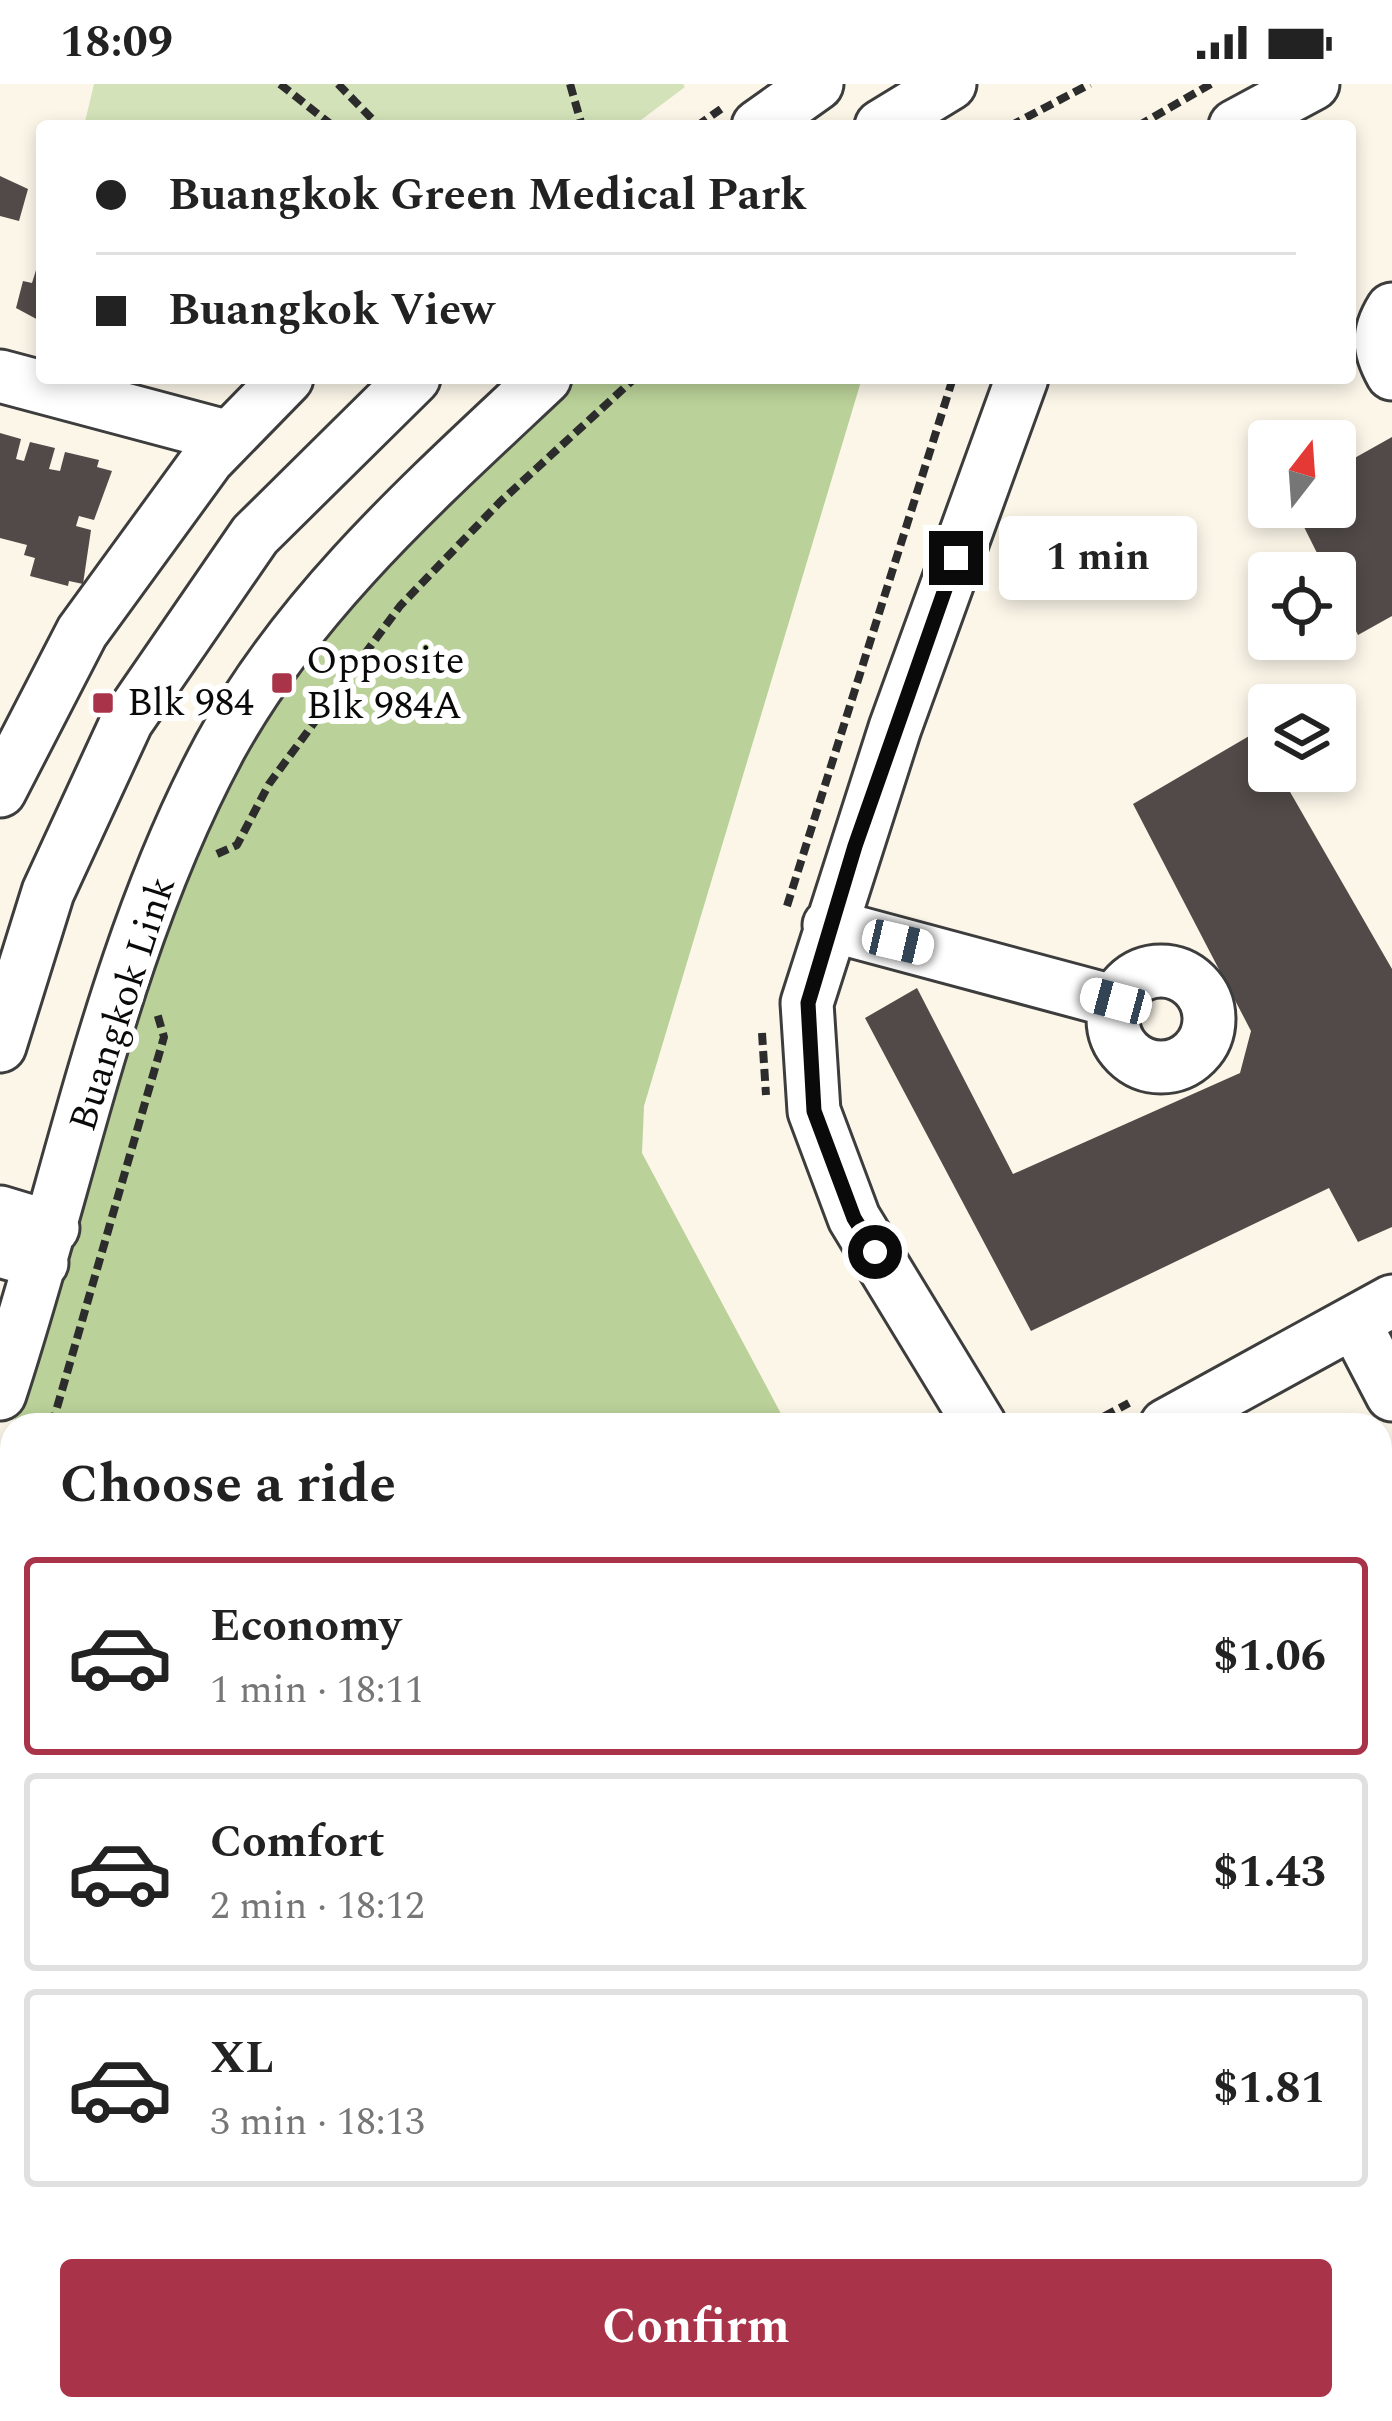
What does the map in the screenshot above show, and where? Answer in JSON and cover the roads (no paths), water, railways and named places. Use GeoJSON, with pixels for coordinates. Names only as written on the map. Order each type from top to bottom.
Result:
{"type":"FeatureCollection","features":[{"type":"Feature","properties":{"kind":"street"},"geometry":{"type":"LineString","coordinates":[[766,120],[817,84]]}},
{"type":"Feature","properties":{"kind":"street"},"geometry":{"type":"LineString","coordinates":[[891,120],[950,84]]}},
{"type":"Feature","properties":{"kind":"street"},"geometry":{"type":"LineString","coordinates":[[1246,120],[1313,84]]}},
{"type":"Feature","properties":{"kind":"street"},"geometry":{"type":"LineString","coordinates":[[0,376],[229,437]]}},
{"type":"Feature","properties":{"kind":"street"},"geometry":{"type":"LineString","coordinates":[[0,791],[82,632],[229,437],[281,384]]}},
{"type":"Feature","properties":{"kind":"street"},"geometry":{"type":"LineString","coordinates":[[0,1046],[48,892],[127,721],[255,535],[408,384]]}},
{"type":"Feature","properties":{"kind":"street","name":"Buangkok Link"},"geometry":{"type":"LineString","coordinates":[[0,1394],[32,1247],[139,927],[221,745],[303,626],[390,524],[539,384]]}},
{"type":"Feature","properties":{"kind":"street"},"geometry":{"type":"LineString","coordinates":[[973,1413],[854,1218],[814,1111],[808,1003],[829,926],[1020,384]]}},
{"type":"Feature","properties":{"kind":"street"},"geometry":{"type":"LineString","coordinates":[[829,926],[1116,1001]]}},
{"type":"Feature","properties":{"kind":"street"},"geometry":{"type":"LineString","coordinates":[[0,1212],[32,1247]]}},
{"type":"Feature","properties":{"kind":"street"},"geometry":{"type":"LineString","coordinates":[[1188,1413],[1373,1311],[1392,1395]]}},
{"type":"Feature","properties":{"kind":"place","name":"Opposite Blk 984A"},"geometry":{"type":"Point","coordinates":[282,683]}},
{"type":"Feature","properties":{"kind":"place","name":"Blk 984"},"geometry":{"type":"Point","coordinates":[103,703]}}]}
